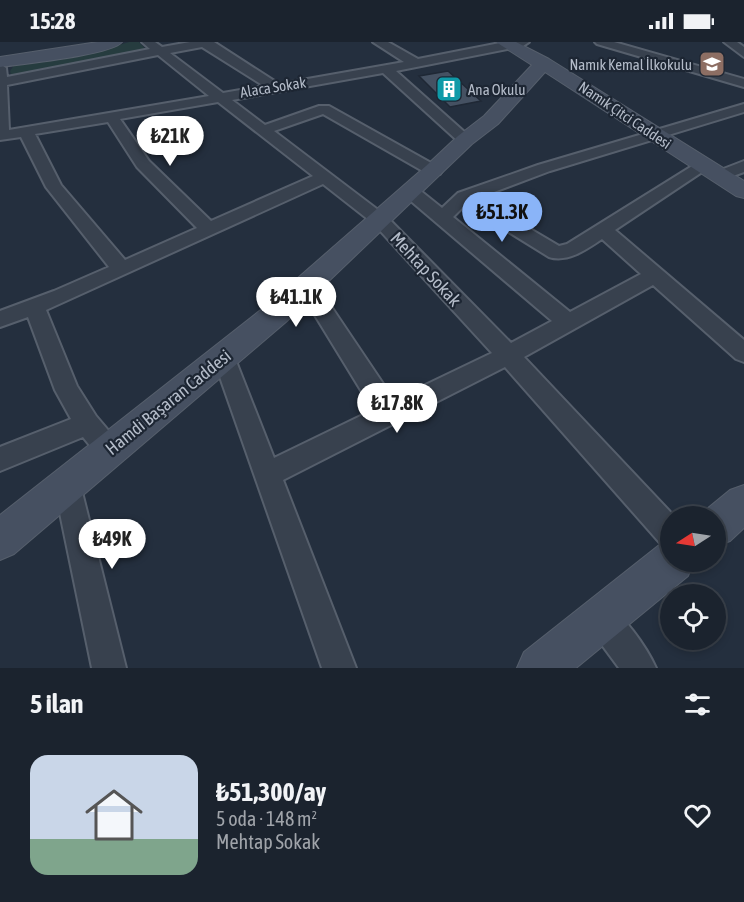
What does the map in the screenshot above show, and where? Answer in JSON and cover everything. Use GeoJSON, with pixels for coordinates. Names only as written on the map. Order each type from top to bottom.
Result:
{"type":"FeatureCollection","features":[{"type":"Feature","properties":{"kind":"street"},"geometry":{"type":"LineString","coordinates":[[0,82],[154,46],[206,42],[275,87]]}},
{"type":"Feature","properties":{"kind":"street"},"geometry":{"type":"LineString","coordinates":[[379,42],[414,62]]}},
{"type":"Feature","properties":{"kind":"street"},"geometry":{"type":"LineString","coordinates":[[602,42],[744,84]]}},
{"type":"Feature","properties":{"kind":"street"},"geometry":{"type":"LineString","coordinates":[[730,42],[744,52]]}},
{"type":"Feature","properties":{"kind":"street","name":"Alaca Sokak"},"geometry":{"type":"LineString","coordinates":[[1,136],[220,96],[386,69],[512,43]]}},
{"type":"Feature","properties":{"kind":"street","name":"Namık Çitci Caddesi"},"geometry":{"type":"LineString","coordinates":[[512,43],[744,191]]}},
{"type":"Feature","properties":{"kind":"street"},"geometry":{"type":"LineString","coordinates":[[0,62],[104,44]]}},
{"type":"Feature","properties":{"kind":"street","name":"Mehtap Sokak"},"geometry":{"type":"LineString","coordinates":[[154,46],[380,220],[508,355],[660,522]]}},
{"type":"Feature","properties":{"kind":"street","name":"Hamdi Başaran Caddesi"},"geometry":{"type":"LineString","coordinates":[[0,540],[307,286],[465,140],[491,120],[543,63]]}},
{"type":"Feature","properties":{"kind":"street"},"geometry":{"type":"LineString","coordinates":[[0,68],[1,136]]}},
{"type":"Feature","properties":{"kind":"street"},"geometry":{"type":"LineString","coordinates":[[386,69],[465,140]]}},
{"type":"Feature","properties":{"kind":"street"},"geometry":{"type":"LineString","coordinates":[[442,218],[464,196],[544,168],[744,108]]}},
{"type":"Feature","properties":{"kind":"street"},"geometry":{"type":"LineString","coordinates":[[264,130],[324,109],[434,171]]}},
{"type":"Feature","properties":{"kind":"street"},"geometry":{"type":"LineString","coordinates":[[114,117],[128,145],[143,164],[209,229]]}},
{"type":"Feature","properties":{"kind":"street"},"geometry":{"type":"LineString","coordinates":[[26,130],[33,155],[64,202],[122,268]]}},
{"type":"Feature","properties":{"kind":"street"},"geometry":{"type":"LineString","coordinates":[[464,196],[556,253],[573,249],[711,171],[744,166]]}},
{"type":"Feature","properties":{"kind":"street"},"geometry":{"type":"LineString","coordinates":[[0,319],[35,307],[325,177]]}},
{"type":"Feature","properties":{"kind":"street"},"geometry":{"type":"LineString","coordinates":[[411,192],[569,323]]}},
{"type":"Feature","properties":{"kind":"street"},"geometry":{"type":"LineString","coordinates":[[603,230],[744,352]]}},
{"type":"Feature","properties":{"kind":"street"},"geometry":{"type":"LineString","coordinates":[[267,475],[508,355],[656,275]]}},
{"type":"Feature","properties":{"kind":"street"},"geometry":{"type":"LineString","coordinates":[[307,286],[389,414]]}},
{"type":"Feature","properties":{"kind":"street"},"geometry":{"type":"LineString","coordinates":[[35,307],[67,390],[87,424],[109,450]]}},
{"type":"Feature","properties":{"kind":"street"},"geometry":{"type":"LineString","coordinates":[[224,357],[339,668]]}},
{"type":"Feature","properties":{"kind":"street"},"geometry":{"type":"LineString","coordinates":[[0,459],[87,424]]}},
{"type":"Feature","properties":{"kind":"street"},"geometry":{"type":"LineString","coordinates":[[67,484],[109,668]]}},
{"type":"Feature","properties":{"kind":"street"},"geometry":{"type":"LineString","coordinates":[[726,518],[744,503]]}},
{"type":"Feature","properties":{"kind":"street"},"geometry":{"type":"LineString","coordinates":[[540,668],[660,572]]}},
{"type":"Feature","properties":{"kind":"street"},"geometry":{"type":"LineString","coordinates":[[602,620],[639,668]]}},
{"type":"Feature","properties":{"kind":"green space"},"geometry":{"type":"Polygon","coordinates":[[[129,42],[139,42],[148,52],[11,75],[10,71],[15,64],[107,49],[129,42]]]}},
{"type":"Feature","properties":{"kind":"building","name":"Ana Okulu"},"geometry":{"type":"Polygon","coordinates":[[[448,71],[481,101],[450,107],[419,76],[448,71]]]}},
{"type":"Feature","properties":{"kind":"place","name":"Namık Kemal İlkokulu"},"geometry":{"type":"Point","coordinates":[712,64]}},
{"type":"Feature","properties":{"kind":"place","name":"Ana Okulu"},"geometry":{"type":"Point","coordinates":[449,89]}}]}
